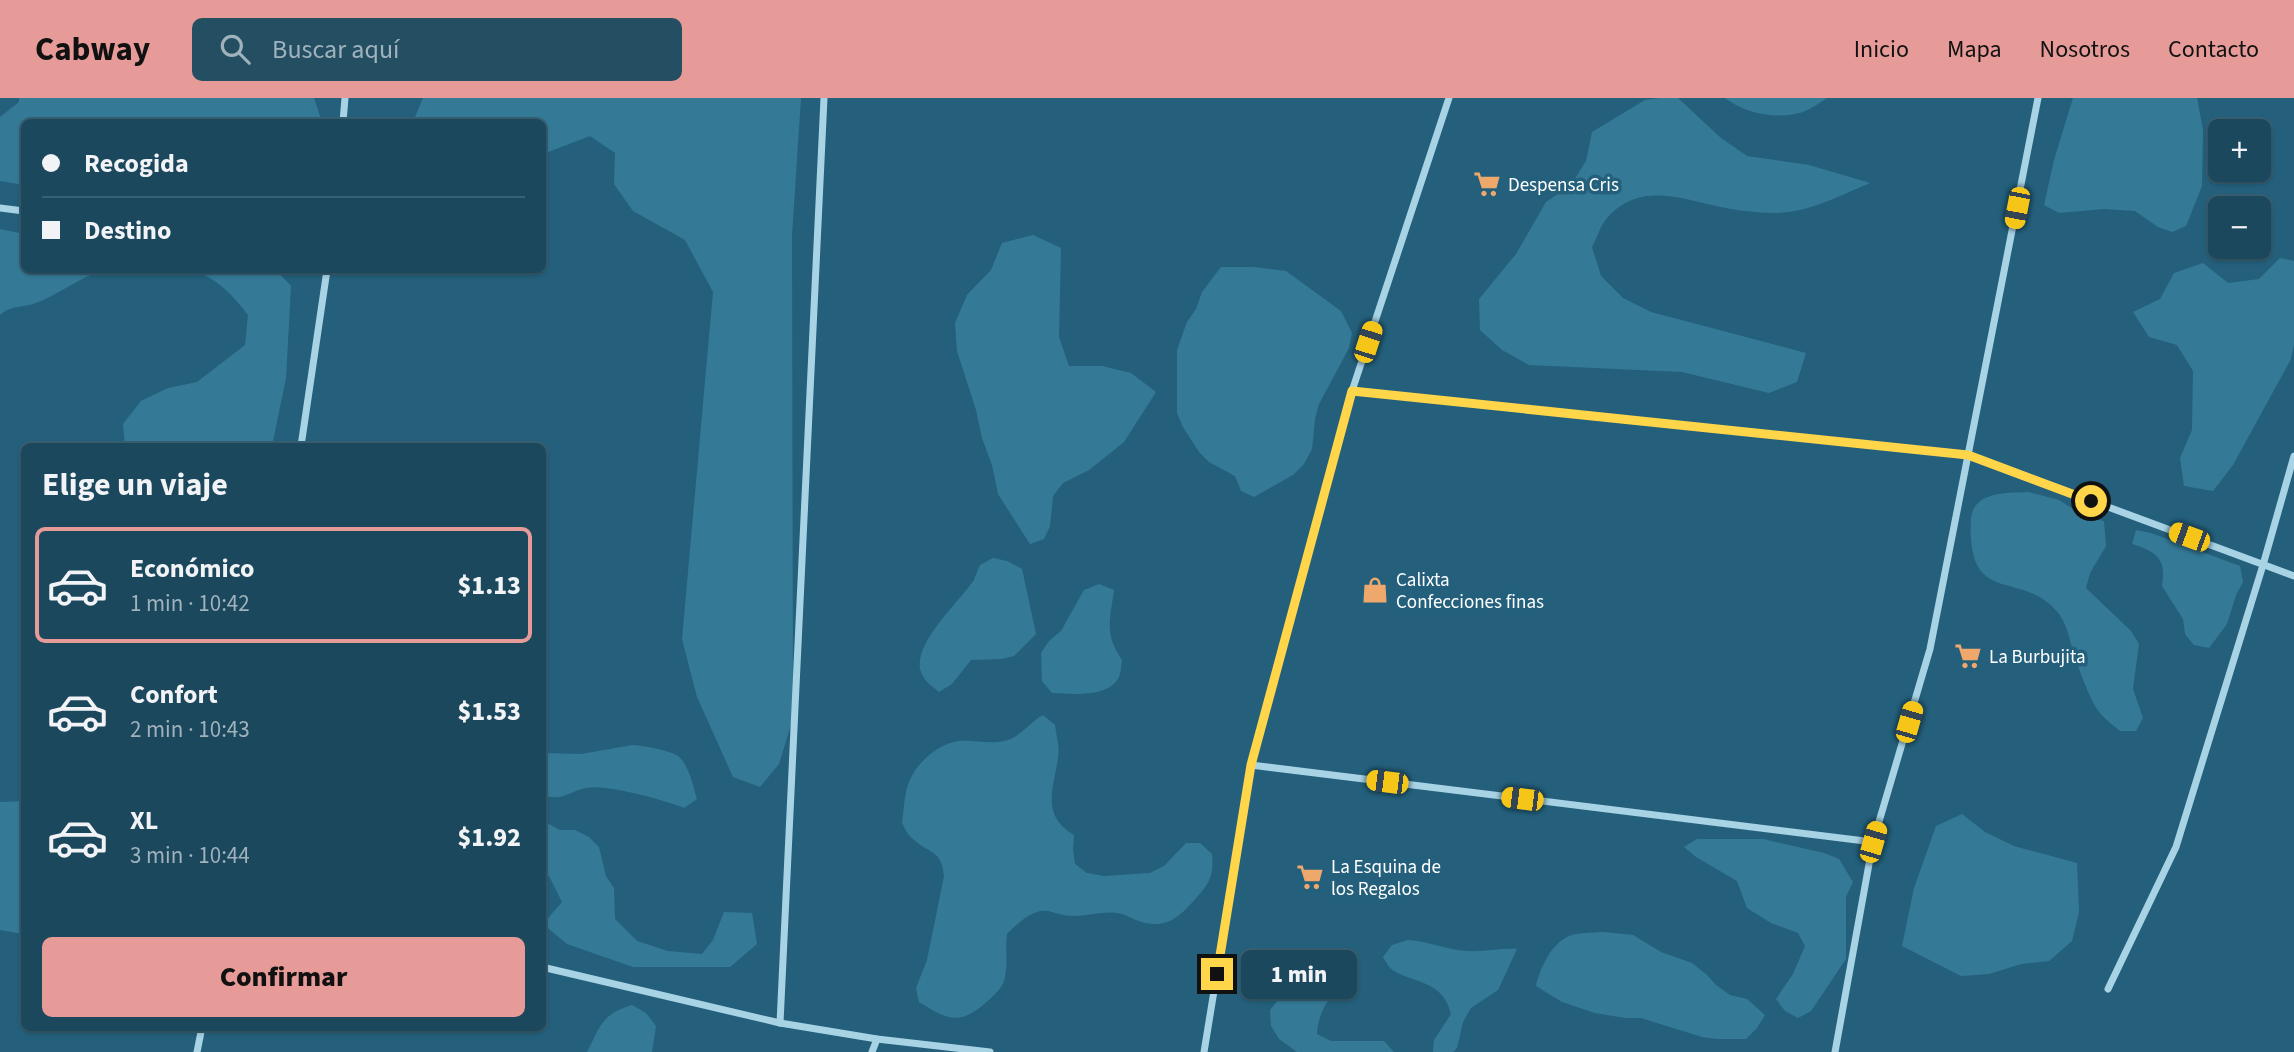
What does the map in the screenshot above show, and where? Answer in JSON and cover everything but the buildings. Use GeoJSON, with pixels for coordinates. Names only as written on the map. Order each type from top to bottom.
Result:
{"type":"FeatureCollection","features":[{"type":"Feature","properties":{"kind":"street"},"geometry":{"type":"LineString","coordinates":[[342,119],[345,98]]}},
{"type":"Feature","properties":{"kind":"street"},"geometry":{"type":"LineString","coordinates":[[780,1023],[824,98]]}},
{"type":"Feature","properties":{"kind":"street"},"geometry":{"type":"LineString","coordinates":[[1204,1052],[1251,765],[1352,391],[1449,98]]}},
{"type":"Feature","properties":{"kind":"street"},"geometry":{"type":"LineString","coordinates":[[1835,1052],[1873,842],[1930,649],[2038,98]]}},
{"type":"Feature","properties":{"kind":"street"},"geometry":{"type":"LineString","coordinates":[[0,208],[21,211]]}},
{"type":"Feature","properties":{"kind":"street"},"geometry":{"type":"LineString","coordinates":[[301,443],[327,273]]}},
{"type":"Feature","properties":{"kind":"street"},"geometry":{"type":"LineString","coordinates":[[1352,391],[1968,455],[2294,576]]}},
{"type":"Feature","properties":{"kind":"street"},"geometry":{"type":"LineString","coordinates":[[2108,989],[2176,847],[2294,456]]}},
{"type":"Feature","properties":{"kind":"street"},"geometry":{"type":"LineString","coordinates":[[1251,765],[1873,842]]}},
{"type":"Feature","properties":{"kind":"street"},"geometry":{"type":"LineString","coordinates":[[546,968],[780,1023],[877,1039],[990,1052]]}},
{"type":"Feature","properties":{"kind":"street"},"geometry":{"type":"LineString","coordinates":[[197,1052],[201,1031]]}},
{"type":"Feature","properties":{"kind":"street"},"geometry":{"type":"LineString","coordinates":[[872,1052],[877,1039]]}},
{"type":"Feature","properties":{"kind":"shaded area"},"geometry":{"type":"Polygon","coordinates":[[[19,98],[314,98],[321,119],[21,119],[21,184],[0,181],[0,117],[19,102],[19,98]]]}},
{"type":"Feature","properties":{"kind":"shaded area"},"geometry":{"type":"Polygon","coordinates":[[[423,98],[801,98],[792,235],[793,718],[779,764],[760,787],[733,777],[697,697],[682,639],[713,292],[685,240],[633,211],[614,184],[615,153],[590,136],[546,153],[546,119],[414,119],[423,98]]]}},
{"type":"Feature","properties":{"kind":"shaded area"},"geometry":{"type":"Polygon","coordinates":[[[1678,98],[1721,138],[1747,156],[1809,165],[1870,183],[1811,207],[1774,213],[1730,209],[1673,197],[1645,196],[1619,207],[1607,218],[1592,247],[1601,276],[1623,298],[1651,312],[1806,353],[1797,382],[1769,393],[1682,372],[1529,365],[1502,350],[1480,330],[1479,299],[1516,254],[1546,202],[1571,185],[1586,161],[1592,132],[1645,100],[1678,98]]]}},
{"type":"Feature","properties":{"kind":"shaded area"},"geometry":{"type":"Polygon","coordinates":[[[1725,98],[1827,98],[1803,112],[1772,115],[1752,112],[1725,98]]]}},
{"type":"Feature","properties":{"kind":"shaded area"},"geometry":{"type":"Polygon","coordinates":[[[2073,98],[2197,98],[2203,130],[2202,186],[2186,226],[2172,232],[2158,227],[2135,211],[2104,209],[2059,213],[2044,205],[2054,160],[2073,98]]]}},
{"type":"Feature","properties":{"kind":"shaded area"},"geometry":{"type":"Polygon","coordinates":[[[0,229],[21,233],[21,273],[97,273],[45,299],[0,315],[0,229]]]}},
{"type":"Feature","properties":{"kind":"shaded area"},"geometry":{"type":"Polygon","coordinates":[[[1033,235],[1061,248],[1059,337],[1069,366],[1102,366],[1131,373],[1156,392],[1124,442],[1089,470],[1063,483],[1053,496],[1050,526],[1044,539],[1030,544],[998,494],[992,465],[957,351],[955,323],[967,295],[991,270],[1002,243],[1033,235]]]}},
{"type":"Feature","properties":{"kind":"shaded area"},"geometry":{"type":"Polygon","coordinates":[[[2280,258],[2294,261],[2294,344],[2291,359],[2233,465],[2213,491],[2184,486],[2180,458],[2192,430],[2193,371],[2177,345],[2149,337],[2133,312],[2160,299],[2174,273],[2203,263],[2228,283],[2259,279],[2280,258]]]}},
{"type":"Feature","properties":{"kind":"shaded area"},"geometry":{"type":"Polygon","coordinates":[[[1221,267],[1286,271],[1341,311],[1352,333],[1349,348],[1319,404],[1312,449],[1304,464],[1293,475],[1254,497],[1241,491],[1235,476],[1209,462],[1199,452],[1177,413],[1177,350],[1202,292],[1221,267]]]}},
{"type":"Feature","properties":{"kind":"shaded area"},"geometry":{"type":"Polygon","coordinates":[[[198,273],[279,273],[291,286],[286,378],[273,443],[125,443],[123,424],[141,401],[168,388],[197,382],[245,345],[248,315],[236,300],[209,278],[198,273]]]}},
{"type":"Feature","properties":{"kind":"shaded area"},"geometry":{"type":"Polygon","coordinates":[[[2028,492],[2059,500],[2085,517],[2104,521],[2106,546],[2090,573],[2086,588],[2131,631],[2139,644],[2133,689],[2143,718],[2136,731],[2120,731],[2096,708],[2059,614],[2045,600],[1987,577],[1978,566],[1972,547],[1973,510],[1978,503],[1993,495],[2028,492]]]}},
{"type":"Feature","properties":{"kind":"shaded area"},"geometry":{"type":"Polygon","coordinates":[[[2136,530],[2240,566],[2243,582],[2227,624],[2209,648],[2194,645],[2185,634],[2183,619],[2162,586],[2161,563],[2153,553],[2132,544],[2136,530]]]}},
{"type":"Feature","properties":{"kind":"shaded area"},"geometry":{"type":"Polygon","coordinates":[[[993,558],[1007,561],[1022,569],[1036,634],[1014,656],[971,660],[952,684],[939,692],[926,681],[921,672],[923,649],[974,580],[980,565],[993,558]]]}},
{"type":"Feature","properties":{"kind":"shaded area"},"geometry":{"type":"Polygon","coordinates":[[[1099,584],[1114,590],[1110,626],[1113,642],[1122,660],[1119,677],[1114,684],[1098,692],[1052,693],[1042,681],[1041,653],[1049,641],[1061,631],[1084,590],[1099,584]]]}},
{"type":"Feature","properties":{"kind":"shaded area"},"geometry":{"type":"Polygon","coordinates":[[[1043,715],[1055,725],[1058,745],[1052,791],[1053,810],[1057,819],[1074,835],[1075,864],[1087,873],[1104,876],[1150,873],[1164,866],[1186,843],[1200,843],[1212,854],[1210,878],[1186,909],[1174,919],[1159,924],[1112,913],[1067,916],[1042,911],[1031,914],[1007,934],[1006,972],[999,989],[971,1013],[963,1017],[948,1017],[919,1002],[916,988],[927,960],[944,876],[937,856],[910,836],[902,823],[908,785],[913,773],[924,760],[944,745],[959,741],[1008,740],[1043,715]]]}},
{"type":"Feature","properties":{"kind":"shaded area"},"geometry":{"type":"Polygon","coordinates":[[[633,745],[674,754],[688,770],[697,799],[684,808],[635,794],[595,787],[561,797],[546,796],[546,753],[581,754],[633,745]]]}},
{"type":"Feature","properties":{"kind":"shaded area"},"geometry":{"type":"Polygon","coordinates":[[[21,801],[21,934],[0,930],[0,802],[21,801]]]}},
{"type":"Feature","properties":{"kind":"shaded area"},"geometry":{"type":"Polygon","coordinates":[[[1962,814],[1985,832],[2014,846],[2077,863],[2079,912],[2072,941],[2049,961],[2021,964],[1989,974],[1961,976],[1902,946],[1914,888],[1936,826],[1962,814]]]}},
{"type":"Feature","properties":{"kind":"shaded area"},"geometry":{"type":"Polygon","coordinates":[[[546,823],[560,830],[575,830],[589,837],[599,847],[606,876],[614,888],[615,919],[637,941],[668,951],[702,954],[713,940],[724,912],[752,913],[757,944],[730,967],[633,967],[567,944],[546,926],[546,921],[562,902],[546,874],[546,823]]]}},
{"type":"Feature","properties":{"kind":"shaded area"},"geometry":{"type":"Polygon","coordinates":[[[1697,839],[1763,839],[1839,859],[1853,882],[1846,897],[1846,959],[1811,1011],[1798,1018],[1785,1011],[1776,999],[1793,974],[1805,946],[1798,933],[1771,923],[1747,908],[1737,881],[1684,847],[1697,839]]]}},
{"type":"Feature","properties":{"kind":"shaded area"},"geometry":{"type":"Polygon","coordinates":[[[1603,932],[1633,935],[1661,952],[1692,963],[1730,995],[1747,999],[1765,1015],[1746,1039],[1717,1039],[1641,1018],[1595,1013],[1562,1002],[1536,986],[1547,957],[1563,940],[1577,934],[1603,932]]]}},
{"type":"Feature","properties":{"kind":"shaded area"},"geometry":{"type":"Polygon","coordinates":[[[1408,940],[1467,951],[1517,949],[1498,990],[1471,1008],[1463,1022],[1457,1048],[1453,1052],[1433,1052],[1434,1040],[1451,1014],[1442,995],[1428,985],[1394,971],[1383,957],[1392,945],[1408,940]]]}},
{"type":"Feature","properties":{"kind":"shaded area"},"geometry":{"type":"Polygon","coordinates":[[[1314,971],[1329,978],[1333,993],[1322,1012],[1317,1034],[1331,1041],[1384,1041],[1394,1052],[1297,1052],[1279,1039],[1271,1026],[1270,1010],[1299,974],[1314,971]]]}},
{"type":"Feature","properties":{"kind":"shaded area"},"geometry":{"type":"Polygon","coordinates":[[[632,1005],[646,1013],[656,1026],[652,1052],[587,1052],[607,1017],[632,1005]]]}},
{"type":"Feature","properties":{"kind":"place","name":"Despensa Cris"},"geometry":{"type":"Point","coordinates":[1487,184]}},
{"type":"Feature","properties":{"kind":"place","name":"Calixta Confecciones finas"},"geometry":{"type":"Point","coordinates":[1375,590]}},
{"type":"Feature","properties":{"kind":"place","name":"La Burbujita"},"geometry":{"type":"Point","coordinates":[1968,656]}},
{"type":"Feature","properties":{"kind":"place","name":"La Esquina de los Regalos"},"geometry":{"type":"Point","coordinates":[1310,877]}},
{"type":"Feature","properties":{"kind":"route"},"geometry":{"type":"LineString","coordinates":[[1217,974],[1251,765],[1352,391],[1968,455],[2091,501]]}}]}
